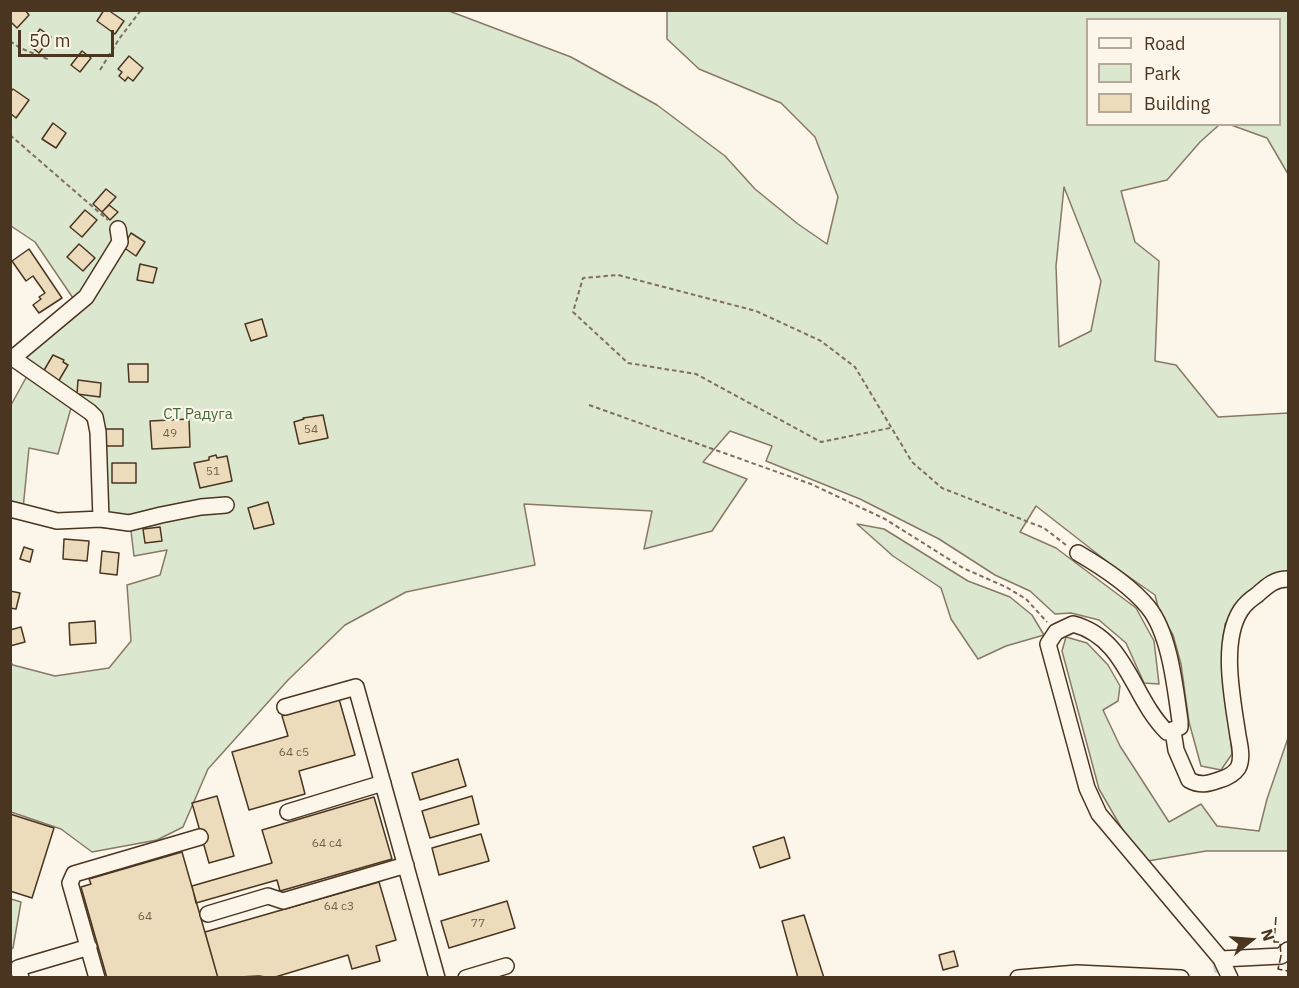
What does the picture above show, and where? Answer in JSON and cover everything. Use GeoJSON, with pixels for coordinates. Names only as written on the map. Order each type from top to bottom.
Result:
{"type":"FeatureCollection","features":[{"type":"Feature","properties":{"kind":"street"},"geometry":{"type":"LineString","coordinates":[[101,519],[98,432],[95,417],[12,357],[86,297],[120,242],[118,229]]}},
{"type":"Feature","properties":{"kind":"street"},"geometry":{"type":"LineString","coordinates":[[10,509],[57,521],[101,519],[129,524],[191,509],[226,505]]}},
{"type":"Feature","properties":{"kind":"street"},"geometry":{"type":"LineString","coordinates":[[1078,553],[1124,585],[1148,607],[1167,648],[1174,676],[1180,721],[1180,728],[1167,732],[1158,723],[1122,661],[1088,628],[1073,624],[1056,632],[1048,644],[1087,788],[1099,814],[1221,959],[1230,978]]}},
{"type":"Feature","properties":{"kind":"street"},"geometry":{"type":"LineString","coordinates":[[1173,731],[1176,750],[1189,780],[1196,784],[1208,784],[1227,778],[1238,768],[1241,755],[1230,682],[1229,650],[1234,627],[1240,611],[1248,602],[1271,583],[1278,579],[1288,579]]}},
{"type":"Feature","properties":{"kind":"street"},"geometry":{"type":"LineString","coordinates":[[285,707],[356,687],[437,978]]}},
{"type":"Feature","properties":{"kind":"street"},"geometry":{"type":"LineString","coordinates":[[288,812],[383,783]]}},
{"type":"Feature","properties":{"kind":"street"},"geometry":{"type":"LineString","coordinates":[[94,977],[89,947],[70,883],[74,874],[200,837]]}},
{"type":"Feature","properties":{"kind":"street"},"geometry":{"type":"LineString","coordinates":[[208,914],[268,896],[283,901],[406,865]]}},
{"type":"Feature","properties":{"kind":"street"},"geometry":{"type":"LineString","coordinates":[[21,978],[18,968],[89,947]]}},
{"type":"Feature","properties":{"kind":"street"},"geometry":{"type":"LineString","coordinates":[[1221,959],[1281,956],[1288,950]]}},
{"type":"Feature","properties":{"kind":"street"},"geometry":{"type":"LineString","coordinates":[[466,978],[506,966]]}},
{"type":"Feature","properties":{"kind":"street"},"geometry":{"type":"LineString","coordinates":[[1018,978],[1077,973],[1181,978]]}},
{"type":"Feature","properties":{"kind":"path"},"geometry":{"type":"LineString","coordinates":[[100,70],[119,39],[141,10]]}},
{"type":"Feature","properties":{"kind":"path"},"geometry":{"type":"LineString","coordinates":[[10,41],[20,48],[50,60]]}},
{"type":"Feature","properties":{"kind":"path"},"geometry":{"type":"LineString","coordinates":[[10,135],[118,229]]}},
{"type":"Feature","properties":{"kind":"path"},"geometry":{"type":"LineString","coordinates":[[891,428],[821,442],[696,374],[628,363],[573,312],[583,278],[618,274],[756,311],[821,341],[855,367],[912,462],[942,488],[1044,528],[1078,553]]}},
{"type":"Feature","properties":{"kind":"path"},"geometry":{"type":"LineString","coordinates":[[590,405],[811,484],[885,519],[963,568],[1006,587],[1026,599],[1048,623],[1048,644]]}},
{"type":"Feature","properties":{"kind":"green space","name":"СТ Радуга"},"geometry":{"type":"Polygon","coordinates":[[[11,11],[449,11],[571,57],[657,105],[725,156],[755,189],[827,244],[838,197],[815,137],[781,103],[699,69],[667,39],[667,11],[1288,11],[1288,174],[1267,138],[1234,126],[1281,126],[1281,18],[1086,18],[1086,126],[1218,126],[1200,142],[1167,180],[1121,191],[1135,242],[1159,261],[1155,361],[1176,365],[1218,417],[1288,413],[1288,571],[1261,581],[1225,624],[1223,668],[1232,754],[1221,770],[1201,766],[1189,722],[1181,664],[1173,635],[1159,611],[1155,595],[1109,563],[1036,506],[1020,532],[1056,548],[1136,608],[1154,641],[1159,684],[1144,683],[1126,643],[1099,620],[1071,613],[1055,614],[1030,591],[995,575],[939,539],[860,499],[766,461],[772,446],[730,431],[703,462],[747,479],[712,531],[644,549],[652,511],[524,504],[535,565],[406,592],[345,625],[288,680],[208,769],[183,827],[157,840],[92,852],[61,829],[11,812],[10,662],[13,665],[55,676],[109,668],[131,641],[127,585],[160,575],[167,550],[134,556],[131,531],[97,527],[92,432],[86,418],[71,408],[58,454],[29,448],[23,509],[11,505],[11,405],[27,376],[11,363],[75,301],[35,242],[11,226],[11,11]],[[1064,187],[1056,266],[1059,347],[1091,331],[1101,281],[1064,187]]]}},
{"type":"Feature","properties":{"kind":"green space"},"geometry":{"type":"Polygon","coordinates":[[[857,524],[884,529],[968,581],[1010,597],[1032,615],[1044,635],[1006,646],[978,659],[951,619],[941,588],[893,556],[857,524]]]}},
{"type":"Feature","properties":{"kind":"green space"},"geometry":{"type":"Polygon","coordinates":[[[1066,637],[1087,643],[1108,665],[1120,686],[1118,701],[1103,710],[1120,746],[1169,822],[1201,804],[1217,826],[1259,831],[1267,799],[1288,738],[1288,851],[1206,851],[1148,861],[1125,834],[1099,789],[1062,651],[1066,637]]]}},
{"type":"Feature","properties":{"kind":"green space"},"geometry":{"type":"Polygon","coordinates":[[[11,899],[21,902],[11,949],[11,899]]]}},
{"type":"Feature","properties":{"kind":"building"},"geometry":{"type":"Polygon","coordinates":[[[10,10],[25,10],[29,15],[17,28],[10,21],[10,10]]]}},
{"type":"Feature","properties":{"kind":"building"},"geometry":{"type":"Polygon","coordinates":[[[104,10],[108,10],[124,21],[115,34],[97,21],[104,10]]]}},
{"type":"Feature","properties":{"kind":"building"},"geometry":{"type":"Polygon","coordinates":[[[40,29],[51,37],[39,53],[29,45],[40,29]]]}},
{"type":"Feature","properties":{"kind":"building"},"geometry":{"type":"Polygon","coordinates":[[[82,51],[91,58],[80,72],[71,65],[82,51]]]}},
{"type":"Feature","properties":{"kind":"building"},"geometry":{"type":"Polygon","coordinates":[[[129,56],[143,68],[133,81],[128,77],[125,81],[119,76],[122,72],[118,69],[129,56]]]}},
{"type":"Feature","properties":{"kind":"building"},"geometry":{"type":"Polygon","coordinates":[[[13,89],[29,100],[16,118],[10,113],[10,92],[13,89]]]}},
{"type":"Feature","properties":{"kind":"building"},"geometry":{"type":"Polygon","coordinates":[[[53,123],[66,133],[56,148],[42,139],[53,123]]]}},
{"type":"Feature","properties":{"kind":"building"},"geometry":{"type":"Polygon","coordinates":[[[106,189],[116,197],[102,212],[93,204],[106,189]]]}},
{"type":"Feature","properties":{"kind":"building"},"geometry":{"type":"Polygon","coordinates":[[[109,205],[118,212],[110,220],[102,212],[109,205]]]}},
{"type":"Feature","properties":{"kind":"building"},"geometry":{"type":"Polygon","coordinates":[[[85,210],[97,220],[82,237],[70,227],[85,210]]]}},
{"type":"Feature","properties":{"kind":"building"},"geometry":{"type":"Polygon","coordinates":[[[131,233],[145,242],[136,256],[123,247],[131,233]]]}},
{"type":"Feature","properties":{"kind":"building"},"geometry":{"type":"Polygon","coordinates":[[[79,244],[95,258],[83,271],[67,257],[79,244]]]}},
{"type":"Feature","properties":{"kind":"building"},"geometry":{"type":"Polygon","coordinates":[[[29,249],[62,298],[39,313],[33,305],[45,293],[33,276],[26,281],[12,261],[29,249]]]}},
{"type":"Feature","properties":{"kind":"building"},"geometry":{"type":"Polygon","coordinates":[[[140,264],[157,268],[153,283],[137,280],[140,264]]]}},
{"type":"Feature","properties":{"kind":"building"},"geometry":{"type":"Polygon","coordinates":[[[262,319],[267,336],[251,341],[245,324],[262,319]]]}},
{"type":"Feature","properties":{"kind":"building"},"geometry":{"type":"Polygon","coordinates":[[[53,355],[64,360],[63,362],[68,365],[58,382],[43,372],[53,355]]]}},
{"type":"Feature","properties":{"kind":"building"},"geometry":{"type":"Polygon","coordinates":[[[128,364],[148,364],[148,382],[129,382],[128,364]]]}},
{"type":"Feature","properties":{"kind":"building"},"geometry":{"type":"Polygon","coordinates":[[[78,380],[101,383],[100,397],[77,394],[78,380]]]}},
{"type":"Feature","properties":{"kind":"building"},"geometry":{"type":"Polygon","coordinates":[[[323,415],[328,438],[299,444],[294,422],[323,415]]]}},
{"type":"Feature","properties":{"kind":"building"},"geometry":{"type":"Polygon","coordinates":[[[189,419],[190,447],[152,449],[150,421],[189,419]]]}},
{"type":"Feature","properties":{"kind":"building"},"geometry":{"type":"Polygon","coordinates":[[[105,429],[123,429],[123,446],[105,446],[105,429]]]}},
{"type":"Feature","properties":{"kind":"building"},"geometry":{"type":"Polygon","coordinates":[[[216,455],[217,458],[227,456],[232,481],[200,488],[194,463],[209,460],[209,457],[216,455]]]}},
{"type":"Feature","properties":{"kind":"building"},"geometry":{"type":"Polygon","coordinates":[[[112,463],[136,463],[136,483],[112,483],[112,463]]]}},
{"type":"Feature","properties":{"kind":"building"},"geometry":{"type":"Polygon","coordinates":[[[268,502],[274,524],[254,529],[248,508],[268,502]]]}},
{"type":"Feature","properties":{"kind":"building"},"geometry":{"type":"Polygon","coordinates":[[[160,527],[162,541],[145,543],[143,529],[160,527]]]}},
{"type":"Feature","properties":{"kind":"building"},"geometry":{"type":"Polygon","coordinates":[[[64,539],[89,541],[87,561],[63,559],[64,539]]]}},
{"type":"Feature","properties":{"kind":"building"},"geometry":{"type":"Polygon","coordinates":[[[24,547],[33,550],[30,562],[20,559],[24,547]]]}},
{"type":"Feature","properties":{"kind":"building"},"geometry":{"type":"Polygon","coordinates":[[[102,551],[119,553],[117,575],[100,573],[102,551]]]}},
{"type":"Feature","properties":{"kind":"building"},"geometry":{"type":"Polygon","coordinates":[[[10,591],[20,593],[16,609],[10,608],[10,591]]]}},
{"type":"Feature","properties":{"kind":"building"},"geometry":{"type":"Polygon","coordinates":[[[95,621],[96,643],[70,645],[69,623],[95,621]]]}},
{"type":"Feature","properties":{"kind":"building"},"geometry":{"type":"Polygon","coordinates":[[[21,627],[25,642],[10,646],[10,630],[21,627]]]}},
{"type":"Feature","properties":{"kind":"building"},"geometry":{"type":"Polygon","coordinates":[[[339,699],[355,755],[299,771],[305,794],[249,810],[232,752],[288,736],[282,716],[339,699]]]}},
{"type":"Feature","properties":{"kind":"building"},"geometry":{"type":"Polygon","coordinates":[[[458,759],[466,786],[420,800],[412,773],[458,759]]]}},
{"type":"Feature","properties":{"kind":"building"},"geometry":{"type":"Polygon","coordinates":[[[217,796],[234,856],[209,863],[192,803],[217,796]]]}},
{"type":"Feature","properties":{"kind":"building"},"geometry":{"type":"Polygon","coordinates":[[[472,796],[479,824],[430,838],[422,811],[472,796]]]}},
{"type":"Feature","properties":{"kind":"building"},"geometry":{"type":"Polygon","coordinates":[[[374,797],[392,859],[280,891],[277,880],[196,903],[192,886],[272,863],[262,830],[374,797]]]}},
{"type":"Feature","properties":{"kind":"building"},"geometry":{"type":"Polygon","coordinates":[[[10,814],[54,828],[32,898],[10,891],[10,814]]]}},
{"type":"Feature","properties":{"kind":"building"},"geometry":{"type":"Polygon","coordinates":[[[481,834],[489,861],[439,875],[432,848],[481,834]]]}},
{"type":"Feature","properties":{"kind":"building"},"geometry":{"type":"Polygon","coordinates":[[[784,837],[790,858],[760,868],[753,847],[784,837]]]}},
{"type":"Feature","properties":{"kind":"building"},"geometry":{"type":"Polygon","coordinates":[[[182,852],[218,978],[107,978],[81,887],[91,884],[89,879],[182,852]]]}},
{"type":"Feature","properties":{"kind":"building"},"geometry":{"type":"Polygon","coordinates":[[[379,882],[396,940],[376,946],[380,961],[352,969],[348,955],[272,978],[259,976],[218,978],[205,932],[379,882]]]}},
{"type":"Feature","properties":{"kind":"building"},"geometry":{"type":"Polygon","coordinates":[[[507,901],[515,928],[449,948],[441,921],[507,901]]]}},
{"type":"Feature","properties":{"kind":"building"},"geometry":{"type":"Polygon","coordinates":[[[804,915],[824,978],[798,978],[782,921],[804,915]]]}},
{"type":"Feature","properties":{"kind":"building"},"geometry":{"type":"Polygon","coordinates":[[[954,951],[958,966],[943,970],[939,955],[954,951]]]}},
{"type":"Feature","properties":{"kind":"waterway"},"geometry":{"type":"LineString","coordinates":[[1214,960],[1216,971]]}},
{"type":"Feature","properties":{"kind":"fence"},"geometry":{"type":"LineString","coordinates":[[1276,917],[1274,942],[1280,942],[1281,956],[1278,969],[1288,971]]}}]}
